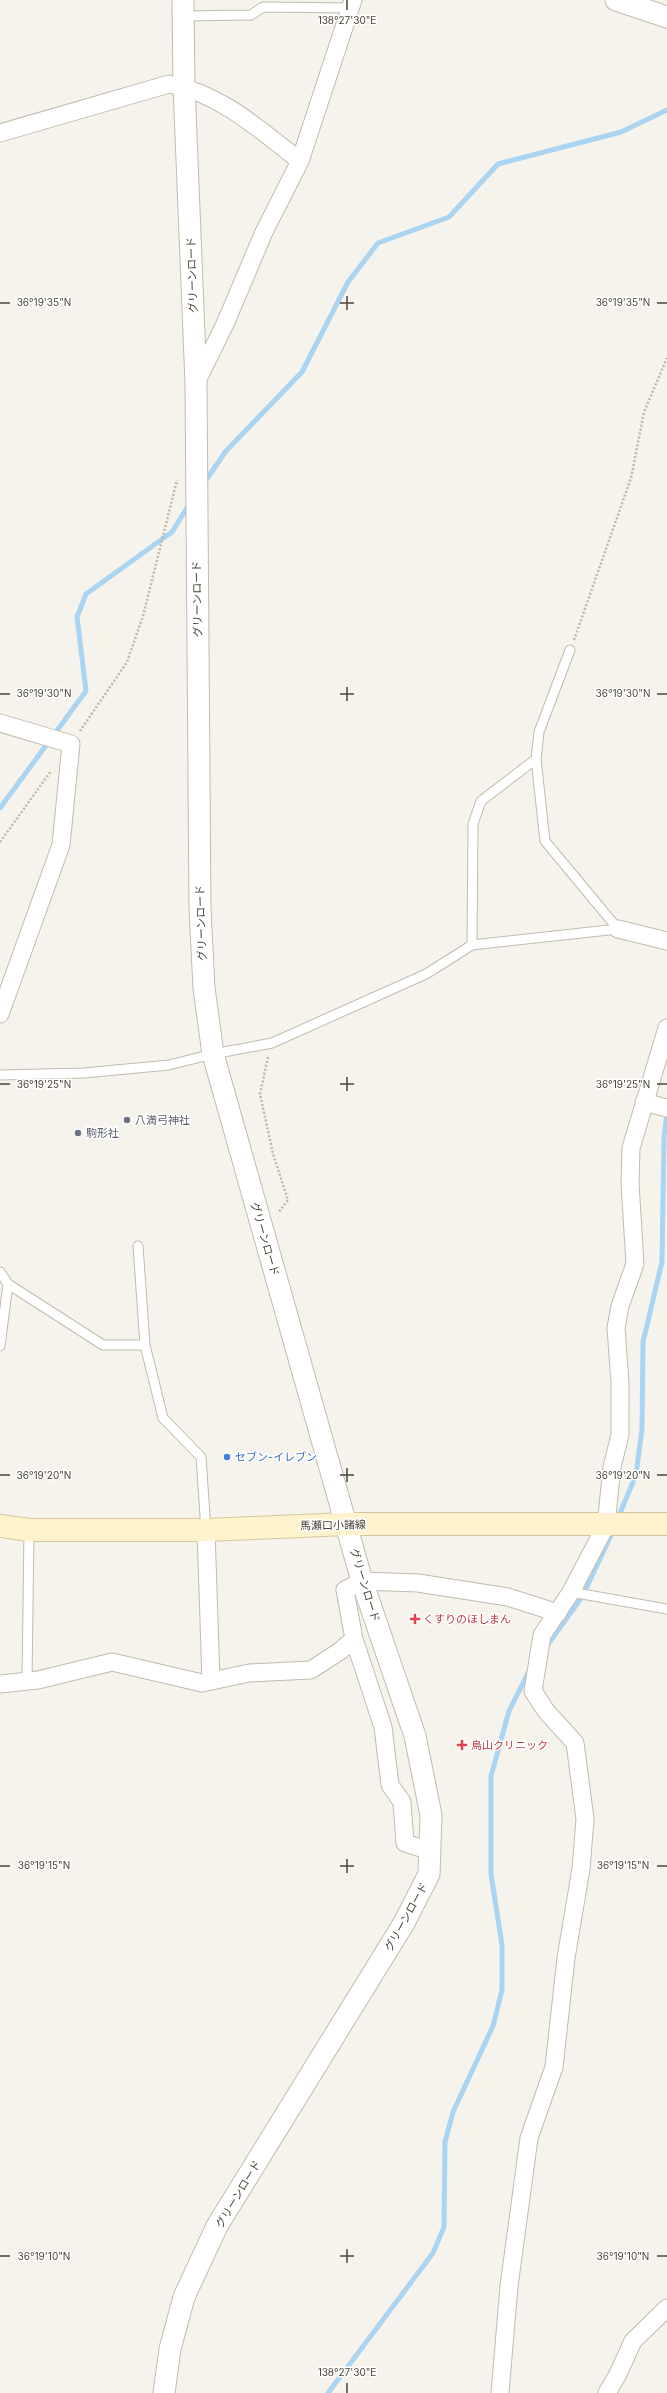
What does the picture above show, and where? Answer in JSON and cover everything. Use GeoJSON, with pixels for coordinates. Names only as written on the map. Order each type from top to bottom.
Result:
{"type":"FeatureCollection","features":[{"type":"Feature","properties":{"kind":"main road","name":"馬瀬口小諸線"},"geometry":{"type":"LineString","coordinates":[[0,1526],[29,1530],[206,1530],[347,1524],[667,1524]]}},
{"type":"Feature","properties":{"kind":"street"},"geometry":{"type":"LineString","coordinates":[[616,0],[667,17]]}},
{"type":"Feature","properties":{"kind":"street"},"geometry":{"type":"LineString","coordinates":[[196,383],[225,324],[264,232],[300,161],[351,4]]}},
{"type":"Feature","properties":{"kind":"street","name":"グリーンロード"},"geometry":{"type":"LineString","coordinates":[[164,2393],[170,2349],[184,2297],[217,2226],[404,1923],[429,1874],[431,1815],[415,1736],[362,1581],[213,1054],[204,988],[200,909],[196,383],[184,86],[183,8]]}},
{"type":"Feature","properties":{"kind":"street"},"geometry":{"type":"LineString","coordinates":[[0,133],[169,84],[184,86],[231,108],[300,161]]}},
{"type":"Feature","properties":{"kind":"street"},"geometry":{"type":"LineString","coordinates":[[0,723],[71,744],[61,845],[0,1014]]}},
{"type":"Feature","properties":{"kind":"street"},"geometry":{"type":"LineString","coordinates":[[618,929],[667,941]]}},
{"type":"Feature","properties":{"kind":"street"},"geometry":{"type":"LineString","coordinates":[[500,2393],[509,2286],[529,2138],[554,2067],[566,1958],[581,1869],[585,1818],[575,1743],[546,1711],[533,1690],[542,1635],[571,1592],[606,1525],[612,1467],[620,1435],[620,1382],[616,1328],[620,1306],[635,1264],[630,1183],[631,1148],[667,1028]]}},
{"type":"Feature","properties":{"kind":"street"},"geometry":{"type":"LineString","coordinates":[[644,1102],[667,1108]]}},
{"type":"Feature","properties":{"kind":"street"},"geometry":{"type":"LineString","coordinates":[[206,1530],[211,1681]]}},
{"type":"Feature","properties":{"kind":"street"},"geometry":{"type":"LineString","coordinates":[[430,1851],[405,1843],[402,1802],[390,1785],[383,1727],[354,1639],[345,1590],[362,1581],[418,1583],[508,1597],[558,1613]]}},
{"type":"Feature","properties":{"kind":"street"},"geometry":{"type":"LineString","coordinates":[[0,1684],[27,1682],[112,1662],[202,1683],[249,1673],[311,1670],[340,1651],[354,1639]]}},
{"type":"Feature","properties":{"kind":"street"},"geometry":{"type":"LineString","coordinates":[[607,2393],[618,2374],[633,2341],[667,2308]]}},
{"type":"Feature","properties":{"kind":"lane"},"geometry":{"type":"LineString","coordinates":[[183,8],[251,15],[263,7],[351,4]]}},
{"type":"Feature","properties":{"kind":"lane"},"geometry":{"type":"LineString","coordinates":[[570,650],[539,732],[536,760],[545,841],[618,929]]}},
{"type":"Feature","properties":{"kind":"lane"},"geometry":{"type":"LineString","coordinates":[[472,945],[473,824],[481,801],[536,760]]}},
{"type":"Feature","properties":{"kind":"lane"},"geometry":{"type":"LineString","coordinates":[[0,1075],[84,1073],[161,1066],[272,1043],[426,974],[472,945],[618,929]]}},
{"type":"Feature","properties":{"kind":"lane"},"geometry":{"type":"LineString","coordinates":[[138,1246],[145,1345],[163,1418],[202,1457],[206,1530]]}},
{"type":"Feature","properties":{"kind":"lane"},"geometry":{"type":"LineString","coordinates":[[0,1272],[8,1284],[103,1345],[145,1345]]}},
{"type":"Feature","properties":{"kind":"lane"},"geometry":{"type":"LineString","coordinates":[[0,1346],[8,1284]]}},
{"type":"Feature","properties":{"kind":"lane"},"geometry":{"type":"LineString","coordinates":[[27,1682],[29,1530]]}},
{"type":"Feature","properties":{"kind":"lane"},"geometry":{"type":"LineString","coordinates":[[571,1592],[667,1609]]}},
{"type":"Feature","properties":{"kind":"path"},"geometry":{"type":"LineString","coordinates":[[570,650],[631,478],[644,412],[667,358]]}},
{"type":"Feature","properties":{"kind":"path"},"geometry":{"type":"LineString","coordinates":[[71,744],[127,662],[142,616],[177,479]]}},
{"type":"Feature","properties":{"kind":"path"},"geometry":{"type":"LineString","coordinates":[[0,842],[53,768]]}},
{"type":"Feature","properties":{"kind":"path"},"geometry":{"type":"LineString","coordinates":[[260,1220],[279,1212],[288,1200],[273,1154],[260,1094],[272,1043]]}},
{"type":"Feature","properties":{"kind":"waterway"},"geometry":{"type":"LineString","coordinates":[[204,483],[226,451],[302,372],[348,282],[378,243],[449,217],[498,164],[621,132],[667,110]]}},
{"type":"Feature","properties":{"kind":"waterway"},"geometry":{"type":"LineString","coordinates":[[0,808],[86,691],[77,617],[86,594],[172,532],[190,503]]}},
{"type":"Feature","properties":{"kind":"waterway"},"geometry":{"type":"LineString","coordinates":[[618,1518],[636,1475],[642,1429],[643,1342],[662,1262],[664,1138],[667,1111]]}},
{"type":"Feature","properties":{"kind":"waterway"},"geometry":{"type":"LineString","coordinates":[[546,1647],[582,1597],[614,1529]]}},
{"type":"Feature","properties":{"kind":"waterway"},"geometry":{"type":"LineString","coordinates":[[328,2393],[433,2253],[444,2227],[445,2142],[453,2112],[493,2026],[502,1990],[502,1945],[491,1874],[491,1776],[509,1711],[529,1671]]}},
{"type":"Feature","properties":{"kind":"place","name":"八満弓神社"},"geometry":{"type":"Point","coordinates":[127,1120]}},
{"type":"Feature","properties":{"kind":"place","name":"駒形社"},"geometry":{"type":"Point","coordinates":[78,1133]}},
{"type":"Feature","properties":{"kind":"place","name":"セブン-イレブン"},"geometry":{"type":"Point","coordinates":[227,1457]}},
{"type":"Feature","properties":{"kind":"place","name":"くすりのほしまん"},"geometry":{"type":"Point","coordinates":[415,1619]}},
{"type":"Feature","properties":{"kind":"place","name":"烏山クリニック"},"geometry":{"type":"Point","coordinates":[462,1745]}}]}
